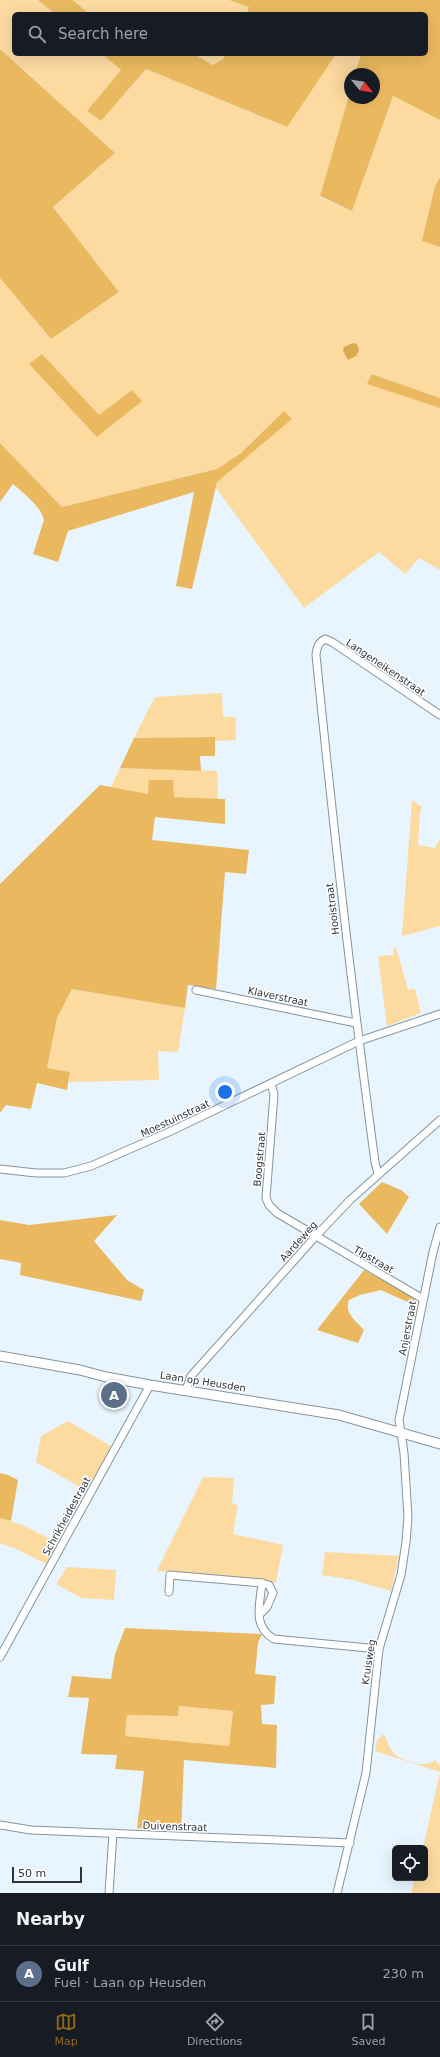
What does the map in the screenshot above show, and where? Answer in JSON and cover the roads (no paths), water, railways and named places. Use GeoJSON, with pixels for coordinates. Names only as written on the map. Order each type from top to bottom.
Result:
{"type":"FeatureCollection","features":[{"type":"Feature","properties":{"kind":"street","name":"Langeneikenstraat"},"geometry":{"type":"LineString","coordinates":[[320,642],[325,639],[332,642],[440,715]]}},
{"type":"Feature","properties":{"kind":"street","name":"Hooistraat"},"geometry":{"type":"LineString","coordinates":[[320,642],[317,646],[316,655],[334,840],[356,1023],[375,1162],[378,1174]]}},
{"type":"Feature","properties":{"kind":"street","name":"Klaverstraat"},"geometry":{"type":"LineString","coordinates":[[196,990],[356,1023]]}},
{"type":"Feature","properties":{"kind":"street","name":"Moestuinstraat"},"geometry":{"type":"LineString","coordinates":[[0,1169],[36,1173],[64,1173],[91,1166],[171,1131],[359,1041],[440,1014]]}},
{"type":"Feature","properties":{"kind":"street","name":"Boogstraat"},"geometry":{"type":"LineString","coordinates":[[271,1084],[274,1094],[266,1198],[269,1205],[277,1213],[315,1237]]}},
{"type":"Feature","properties":{"kind":"street","name":"Aardeweg"},"geometry":{"type":"LineString","coordinates":[[186,1390],[191,1376],[315,1237],[378,1174],[440,1120]]}},
{"type":"Feature","properties":{"kind":"street","name":"Anjerstraat"},"geometry":{"type":"LineString","coordinates":[[401,1434],[399,1420],[423,1299],[440,1227]]}},
{"type":"Feature","properties":{"kind":"street","name":"Tipstraat"},"geometry":{"type":"LineString","coordinates":[[315,1237],[423,1299]]}},
{"type":"Feature","properties":{"kind":"street","name":"Laan op Heusden"},"geometry":{"type":"LineString","coordinates":[[0,1356],[80,1370],[106,1377],[150,1385],[339,1415],[440,1444]]}},
{"type":"Feature","properties":{"kind":"street","name":"Schrikheidestraat"},"geometry":{"type":"LineString","coordinates":[[0,1658],[150,1385]]}},
{"type":"Feature","properties":{"kind":"street","name":"Kruisweg"},"geometry":{"type":"LineString","coordinates":[[337,1893],[366,1773],[379,1650],[401,1575],[406,1542],[408,1517],[404,1452],[401,1434]]}},
{"type":"Feature","properties":{"kind":"street"},"geometry":{"type":"LineString","coordinates":[[169,1592],[170,1575],[262,1583],[269,1585],[273,1593],[267,1607],[260,1614]]}},
{"type":"Feature","properties":{"kind":"street"},"geometry":{"type":"LineString","coordinates":[[262,1583],[260,1624],[264,1631],[279,1640],[379,1650]]}},
{"type":"Feature","properties":{"kind":"street","name":"Duivenstraat"},"geometry":{"type":"LineString","coordinates":[[0,1825],[31,1830],[350,1843]]}},
{"type":"Feature","properties":{"kind":"street"},"geometry":{"type":"LineString","coordinates":[[109,1893],[113,1833]]}},
{"type":"Feature","properties":{"kind":"place","name":"Gulf"},"geometry":{"type":"Point","coordinates":[114,1395]}}]}
